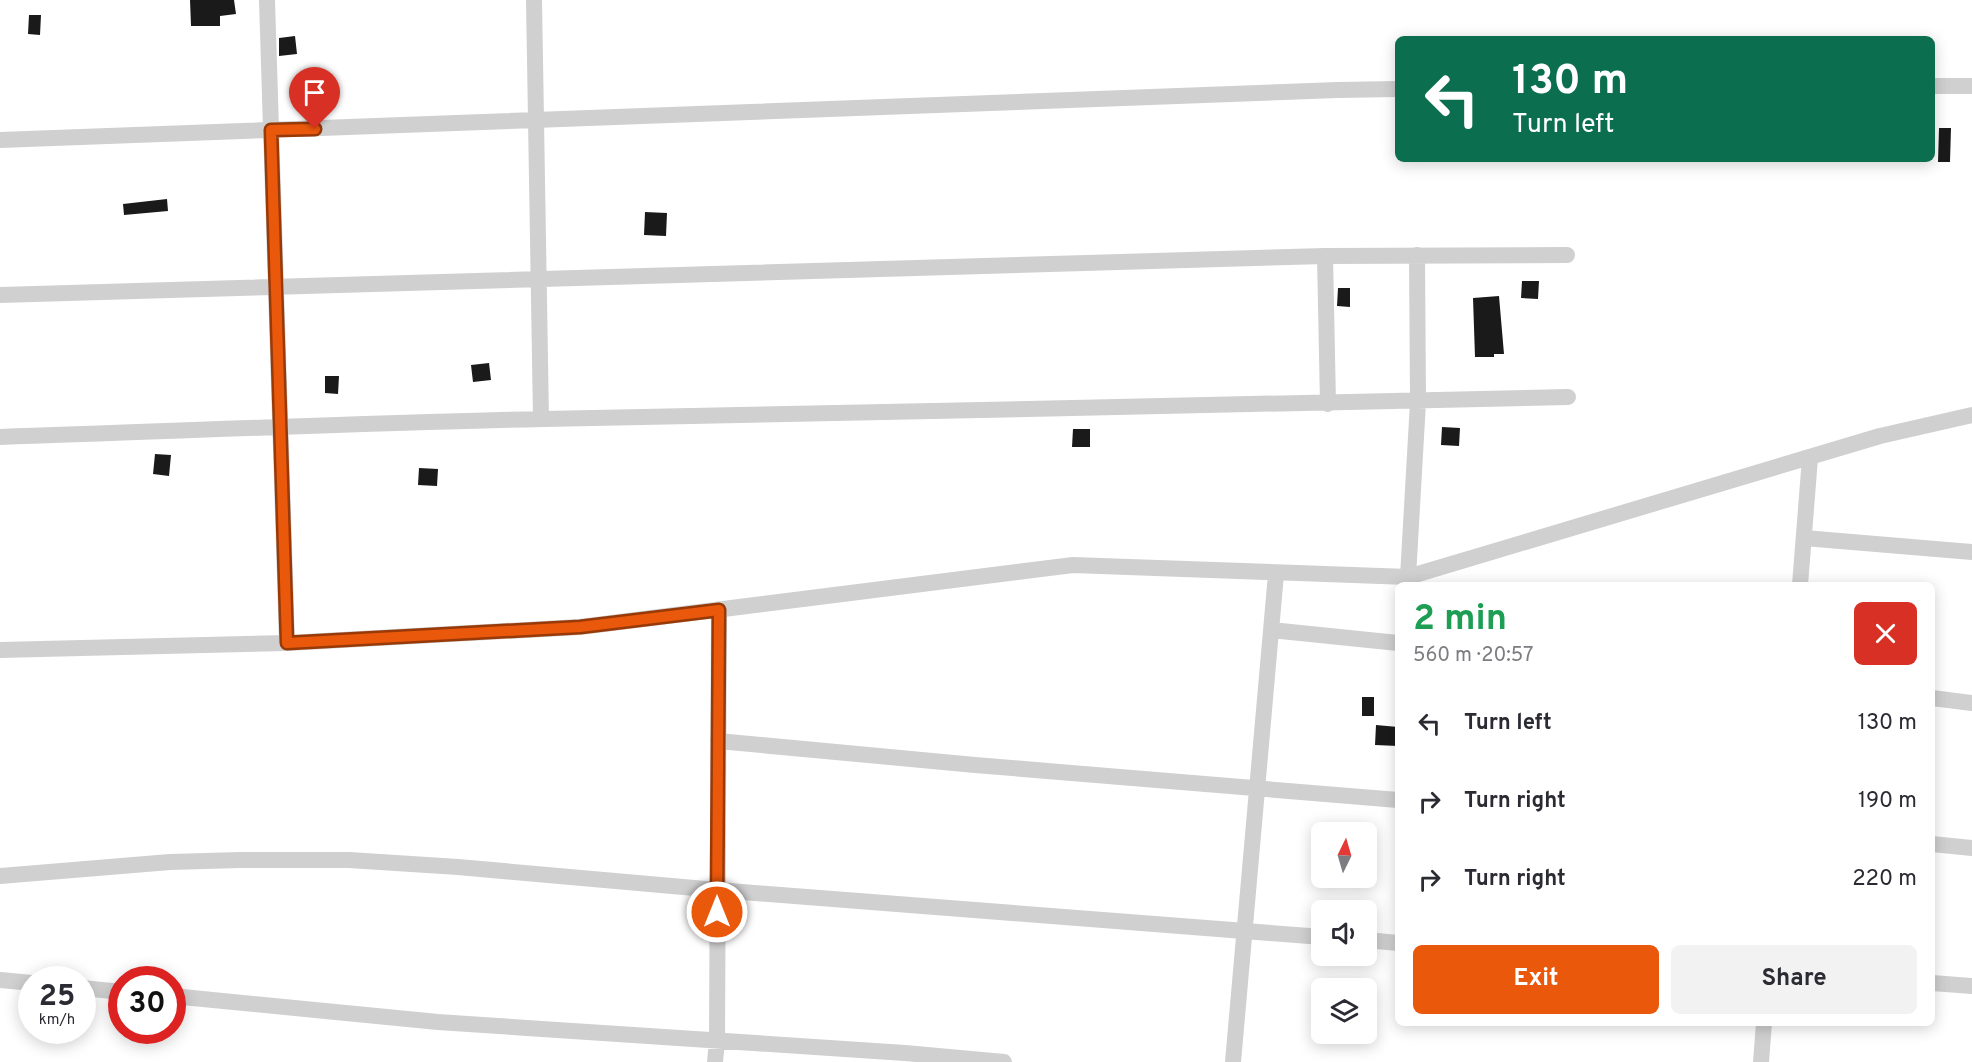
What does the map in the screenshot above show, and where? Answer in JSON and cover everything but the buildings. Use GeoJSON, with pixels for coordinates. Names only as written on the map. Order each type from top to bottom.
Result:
{"type":"FeatureCollection","features":[{"type":"Feature","properties":{"kind":"street"},"geometry":{"type":"LineString","coordinates":[[267,0],[287,643]]}},
{"type":"Feature","properties":{"kind":"street"},"geometry":{"type":"LineString","coordinates":[[534,0],[541,419]]}},
{"type":"Feature","properties":{"kind":"street"},"geometry":{"type":"LineString","coordinates":[[1935,86],[1972,86]]}},
{"type":"Feature","properties":{"kind":"street"},"geometry":{"type":"LineString","coordinates":[[0,140],[1395,89]]}},
{"type":"Feature","properties":{"kind":"street"},"geometry":{"type":"LineString","coordinates":[[1408,577],[1418,402],[1416,255]]}},
{"type":"Feature","properties":{"kind":"street"},"geometry":{"type":"LineString","coordinates":[[0,295],[1325,256],[1567,255]]}},
{"type":"Feature","properties":{"kind":"street"},"geometry":{"type":"LineString","coordinates":[[1325,256],[1328,404]]}},
{"type":"Feature","properties":{"kind":"street"},"geometry":{"type":"LineString","coordinates":[[0,437],[541,419],[1181,405],[1328,404],[1569,397]]}},
{"type":"Feature","properties":{"kind":"street"},"geometry":{"type":"LineString","coordinates":[[0,650],[287,643],[580,627],[1073,565],[1408,577],[1880,436],[1972,416]]}},
{"type":"Feature","properties":{"kind":"street"},"geometry":{"type":"LineString","coordinates":[[1800,582],[1810,458]]}},
{"type":"Feature","properties":{"kind":"street"},"geometry":{"type":"LineString","coordinates":[[1804,538],[1972,552]]}},
{"type":"Feature","properties":{"kind":"street"},"geometry":{"type":"LineString","coordinates":[[1233,1062],[1276,574]]}},
{"type":"Feature","properties":{"kind":"street"},"geometry":{"type":"LineString","coordinates":[[715,1062],[717,1041],[719,610]]}},
{"type":"Feature","properties":{"kind":"street"},"geometry":{"type":"LineString","coordinates":[[1272,630],[1395,643]]}},
{"type":"Feature","properties":{"kind":"street"},"geometry":{"type":"LineString","coordinates":[[1935,698],[1972,703]]}},
{"type":"Feature","properties":{"kind":"street"},"geometry":{"type":"LineString","coordinates":[[718,741],[1395,800]]}},
{"type":"Feature","properties":{"kind":"street"},"geometry":{"type":"LineString","coordinates":[[1935,844],[1972,848]]}},
{"type":"Feature","properties":{"kind":"street"},"geometry":{"type":"LineString","coordinates":[[0,876],[170,862],[349,860],[1311,936]]}},
{"type":"Feature","properties":{"kind":"street"},"geometry":{"type":"LineString","coordinates":[[1377,941],[1395,943]]}},
{"type":"Feature","properties":{"kind":"street"},"geometry":{"type":"LineString","coordinates":[[0,980],[18,982]]}},
{"type":"Feature","properties":{"kind":"street"},"geometry":{"type":"LineString","coordinates":[[1935,983],[1972,986]]}},
{"type":"Feature","properties":{"kind":"street"},"geometry":{"type":"LineString","coordinates":[[186,997],[438,1022],[1004,1062]]}},
{"type":"Feature","properties":{"kind":"street"},"geometry":{"type":"LineString","coordinates":[[1761,1062],[1764,1026]]}},
{"type":"Feature","properties":{"kind":"route"},"geometry":{"type":"LineString","coordinates":[[315,129],[271,130],[287,643],[580,627],[719,610],[717,912]]}}]}
